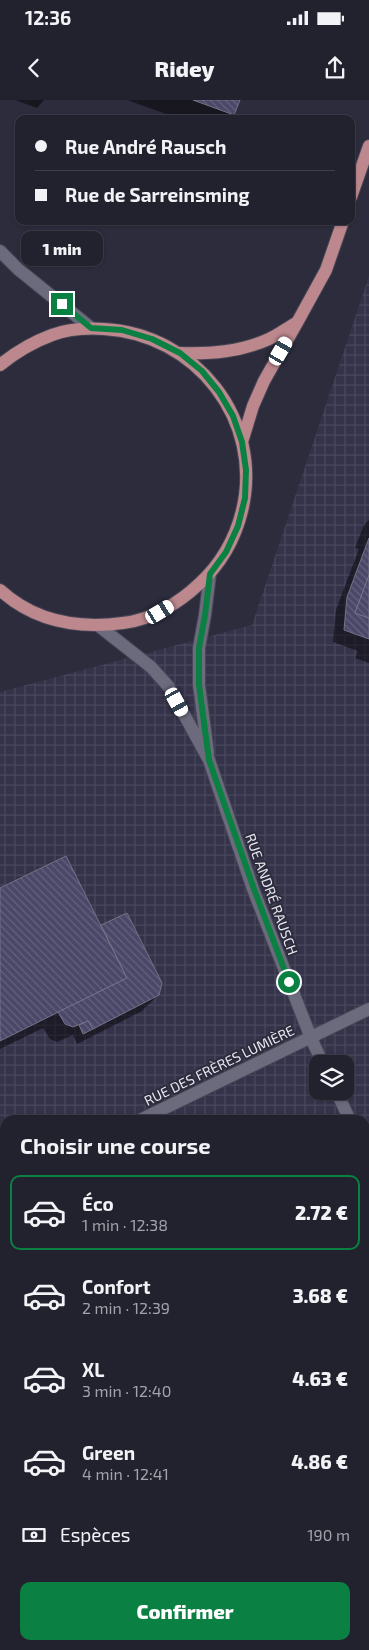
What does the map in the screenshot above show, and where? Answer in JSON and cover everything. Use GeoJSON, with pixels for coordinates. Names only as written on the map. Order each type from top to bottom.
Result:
{"type":"FeatureCollection","features":[{"type":"Feature","properties":{"kind":"main road"},"geometry":{"type":"LineString","coordinates":[[355,185],[369,146]]}},
{"type":"Feature","properties":{"kind":"main road"},"geometry":{"type":"LineString","coordinates":[[242,442],[264,381],[326,270],[342,225]]}},
{"type":"Feature","properties":{"kind":"main road"},"geometry":{"type":"LineString","coordinates":[[180,353],[213,354],[240,349],[270,339],[298,321]]}},
{"type":"Feature","properties":{"kind":"main road"},"geometry":{"type":"LineString","coordinates":[[0,364],[19,350],[53,334],[91,328],[122,330],[152,339],[180,353],[202,371],[219,392],[233,416],[242,442],[246,470],[245,498],[238,526],[226,552],[210,574],[187,596],[160,612],[130,623],[99,626],[66,623],[35,614],[2,595]]}},
{"type":"Feature","properties":{"kind":"street"},"geometry":{"type":"LineString","coordinates":[[0,252],[18,269],[91,328]]}},
{"type":"Feature","properties":{"kind":"street","name":"RUE ANDRÉ RAUSCH"},"geometry":{"type":"LineString","coordinates":[[209,760],[199,685],[199,648],[210,574]]}},
{"type":"Feature","properties":{"kind":"street","name":"RUE ANDRÉ RAUSCH"},"geometry":{"type":"LineString","coordinates":[[99,626],[151,667],[169,687],[209,760],[254,889],[319,1055]]}},
{"type":"Feature","properties":{"kind":"street","name":"RUE DES FRÈRES LUMIÈRE"},"geometry":{"type":"LineString","coordinates":[[150,1115],[369,1009]]}},
{"type":"Feature","properties":{"kind":"street"},"geometry":{"type":"LineString","coordinates":[[340,1100],[348,1115]]}},
{"type":"Feature","properties":{"kind":"shaded area"},"geometry":{"type":"Polygon","coordinates":[[[369,276],[369,1115],[0,1115],[0,692],[252,625],[369,276]]]}},
{"type":"Feature","properties":{"kind":"building"},"geometry":{"type":"Polygon","coordinates":[[[193,100],[240,100],[234,115],[193,100]]]}},
{"type":"Feature","properties":{"kind":"building"},"geometry":{"type":"Polygon","coordinates":[[[369,538],[369,575],[355,613],[369,618],[369,639],[344,630],[347,597],[369,538]]]}},
{"type":"Feature","properties":{"kind":"building"},"geometry":{"type":"Polygon","coordinates":[[[369,575],[369,618],[355,613],[369,575]]]}},
{"type":"Feature","properties":{"kind":"building"},"geometry":{"type":"Polygon","coordinates":[[[66,856],[127,978],[0,1041],[0,888],[66,856]]]}},
{"type":"Feature","properties":{"kind":"building"},"geometry":{"type":"Polygon","coordinates":[[[127,913],[162,983],[159,995],[93,1029],[88,1021],[73,1027],[65,1024],[58,1012],[127,978],[101,925],[127,913]]]}},
{"type":"Feature","properties":{"kind":"building"},"geometry":{"type":"Polygon","coordinates":[[[88,1021],[93,1029],[83,1034],[79,1025],[88,1021]]]}},
{"type":"Feature","properties":{"kind":"route"},"geometry":{"type":"LineString","coordinates":[[62,304],[91,328],[122,330],[152,339],[180,353],[202,371],[219,392],[233,416],[242,442],[246,470],[245,498],[238,526],[226,552],[210,574],[199,648],[199,685],[209,760],[289,982]]}}]}
